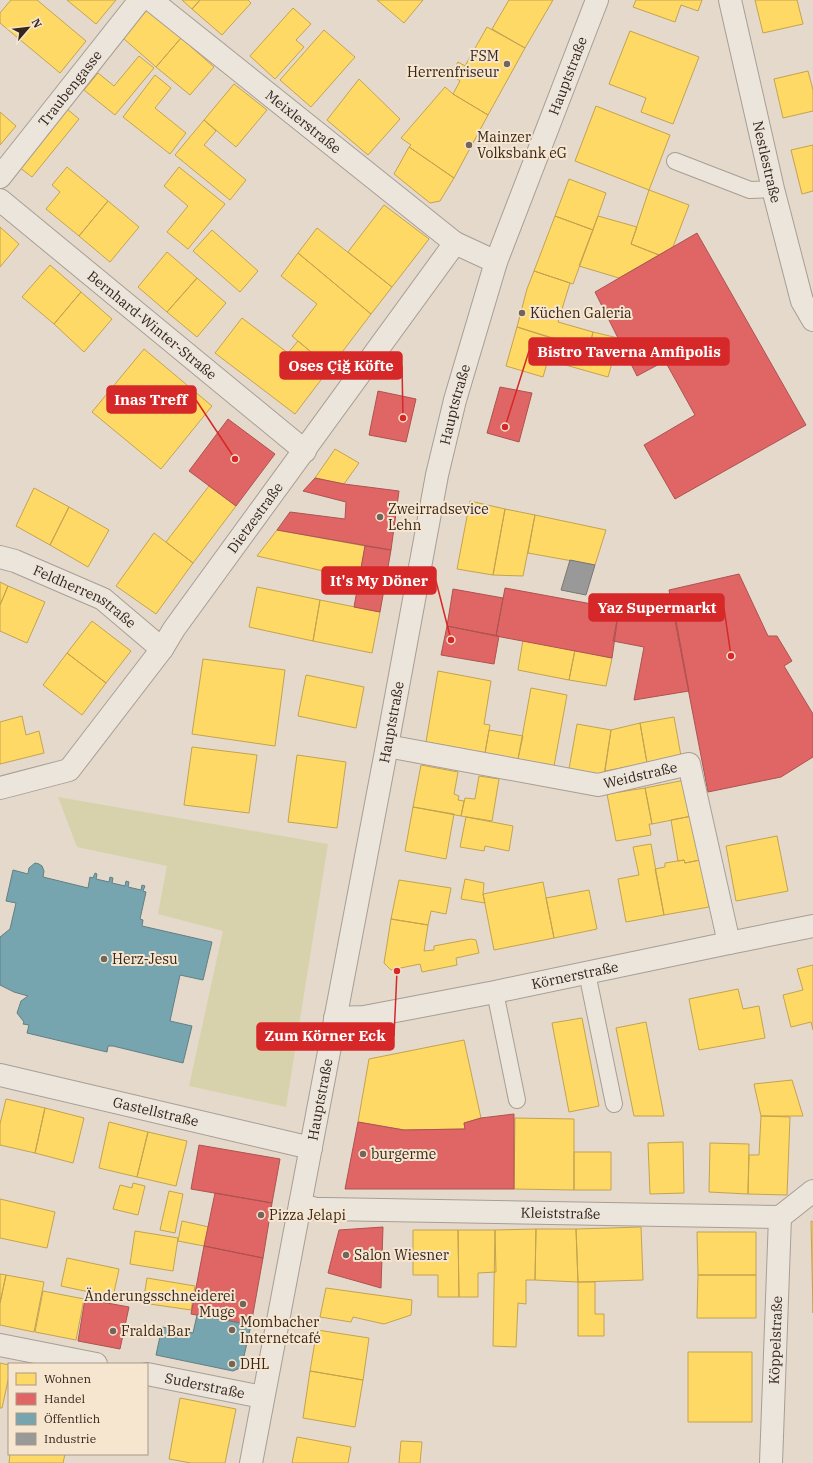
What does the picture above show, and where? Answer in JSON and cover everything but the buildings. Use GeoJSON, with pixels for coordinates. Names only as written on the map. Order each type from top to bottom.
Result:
{"type":"FeatureCollection","features":[{"type":"Feature","properties":{"kind":"street","name":"Traubengasse"},"geometry":{"type":"LineString","coordinates":[[0,177],[140,0]]}},
{"type":"Feature","properties":{"kind":"street","name":"Meixlerstraße"},"geometry":{"type":"LineString","coordinates":[[151,0],[455,243]]}},
{"type":"Feature","properties":{"kind":"street","name":"Hauptstraße"},"geometry":{"type":"LineString","coordinates":[[251,1463],[262,1397],[311,1148],[437,476],[455,400],[496,262],[598,0]]}},
{"type":"Feature","properties":{"kind":"street","name":"Nestlestraße"},"geometry":{"type":"LineString","coordinates":[[730,0],[773,189],[802,301],[813,320]]}},
{"type":"Feature","properties":{"kind":"street","name":"Bernhard-Winter-Straße"},"geometry":{"type":"LineString","coordinates":[[0,200],[305,451]]}},
{"type":"Feature","properties":{"kind":"street"},"geometry":{"type":"LineString","coordinates":[[455,243],[496,262]]}},
{"type":"Feature","properties":{"kind":"street","name":"Dietzestraße"},"geometry":{"type":"LineString","coordinates":[[0,788],[69,770],[162,649],[178,623],[305,451],[455,243]]}},
{"type":"Feature","properties":{"kind":"street","name":"Feldherrenstraße"},"geometry":{"type":"LineString","coordinates":[[0,556],[15,561],[103,600],[162,649]]}},
{"type":"Feature","properties":{"kind":"street","name":"Weidstraße"},"geometry":{"type":"LineString","coordinates":[[387,746],[598,785],[689,764],[729,942]]}},
{"type":"Feature","properties":{"kind":"street","name":"Körnerstraße"},"geometry":{"type":"LineString","coordinates":[[335,1018],[364,1017],[495,992],[729,942],[813,926]]}},
{"type":"Feature","properties":{"kind":"street","name":"Gastellstraße"},"geometry":{"type":"LineString","coordinates":[[0,1075],[311,1148]]}},
{"type":"Feature","properties":{"kind":"street"},"geometry":{"type":"LineString","coordinates":[[780,1217],[813,1191]]}},
{"type":"Feature","properties":{"kind":"street","name":"Kleiststraße"},"geometry":{"type":"LineString","coordinates":[[300,1205],[326,1210],[780,1217]]}},
{"type":"Feature","properties":{"kind":"street","name":"Köppelstraße"},"geometry":{"type":"LineString","coordinates":[[771,1463],[780,1217]]}},
{"type":"Feature","properties":{"kind":"street"},"geometry":{"type":"LineString","coordinates":[[0,1345],[91,1363]]}},
{"type":"Feature","properties":{"kind":"street","name":"Suderstraße"},"geometry":{"type":"LineString","coordinates":[[148,1374],[262,1397]]}},
{"type":"Feature","properties":{"kind":"lane"},"geometry":{"type":"LineString","coordinates":[[676,161],[750,190],[773,189]]}},
{"type":"Feature","properties":{"kind":"lane"},"geometry":{"type":"LineString","coordinates":[[586,973],[614,1104]]}},
{"type":"Feature","properties":{"kind":"lane"},"geometry":{"type":"LineString","coordinates":[[495,992],[517,1100]]}},
{"type":"Feature","properties":{"kind":"shaded area"},"geometry":{"type":"Polygon","coordinates":[[[58,797],[328,844],[286,1107],[189,1086],[223,931],[158,914],[167,866],[77,847],[58,797]]]}},
{"type":"Feature","properties":{"kind":"place","name":"FSM Herrenfriseur"},"geometry":{"type":"Point","coordinates":[507,64]}},
{"type":"Feature","properties":{"kind":"place","name":"Mainzer Volksbank eG"},"geometry":{"type":"Point","coordinates":[469,145]}},
{"type":"Feature","properties":{"kind":"place","name":"Küchen Galeria"},"geometry":{"type":"Point","coordinates":[522,313]}},
{"type":"Feature","properties":{"kind":"place","name":"Oses Çiğ Köfte"},"geometry":{"type":"Point","coordinates":[403,418]}},
{"type":"Feature","properties":{"kind":"place","name":"Bistro Taverna Amfipolis"},"geometry":{"type":"Point","coordinates":[505,427]}},
{"type":"Feature","properties":{"kind":"place","name":"Inas Treff"},"geometry":{"type":"Point","coordinates":[235,459]}},
{"type":"Feature","properties":{"kind":"place","name":"Zweirradsevice Lehn"},"geometry":{"type":"Point","coordinates":[380,517]}},
{"type":"Feature","properties":{"kind":"place","name":"It's My Döner"},"geometry":{"type":"Point","coordinates":[451,640]}},
{"type":"Feature","properties":{"kind":"place","name":"Yaz Supermarkt"},"geometry":{"type":"Point","coordinates":[731,656]}},
{"type":"Feature","properties":{"kind":"place","name":"Herz-Jesu"},"geometry":{"type":"Point","coordinates":[104,959]}},
{"type":"Feature","properties":{"kind":"place","name":"Zum Körner Eck"},"geometry":{"type":"Point","coordinates":[397,971]}},
{"type":"Feature","properties":{"kind":"place","name":"burgerme"},"geometry":{"type":"Point","coordinates":[363,1154]}},
{"type":"Feature","properties":{"kind":"place","name":"Pizza Jelapi"},"geometry":{"type":"Point","coordinates":[261,1215]}},
{"type":"Feature","properties":{"kind":"place","name":"Salon Wiesner"},"geometry":{"type":"Point","coordinates":[346,1255]}},
{"type":"Feature","properties":{"kind":"place","name":"Änderungsschneiderei Muge"},"geometry":{"type":"Point","coordinates":[243,1304]}},
{"type":"Feature","properties":{"kind":"place","name":"Mombacher Internetcafé"},"geometry":{"type":"Point","coordinates":[232,1330]}},
{"type":"Feature","properties":{"kind":"place","name":"Fralda Bar"},"geometry":{"type":"Point","coordinates":[113,1331]}},
{"type":"Feature","properties":{"kind":"place","name":"DHL"},"geometry":{"type":"Point","coordinates":[232,1364]}}]}
